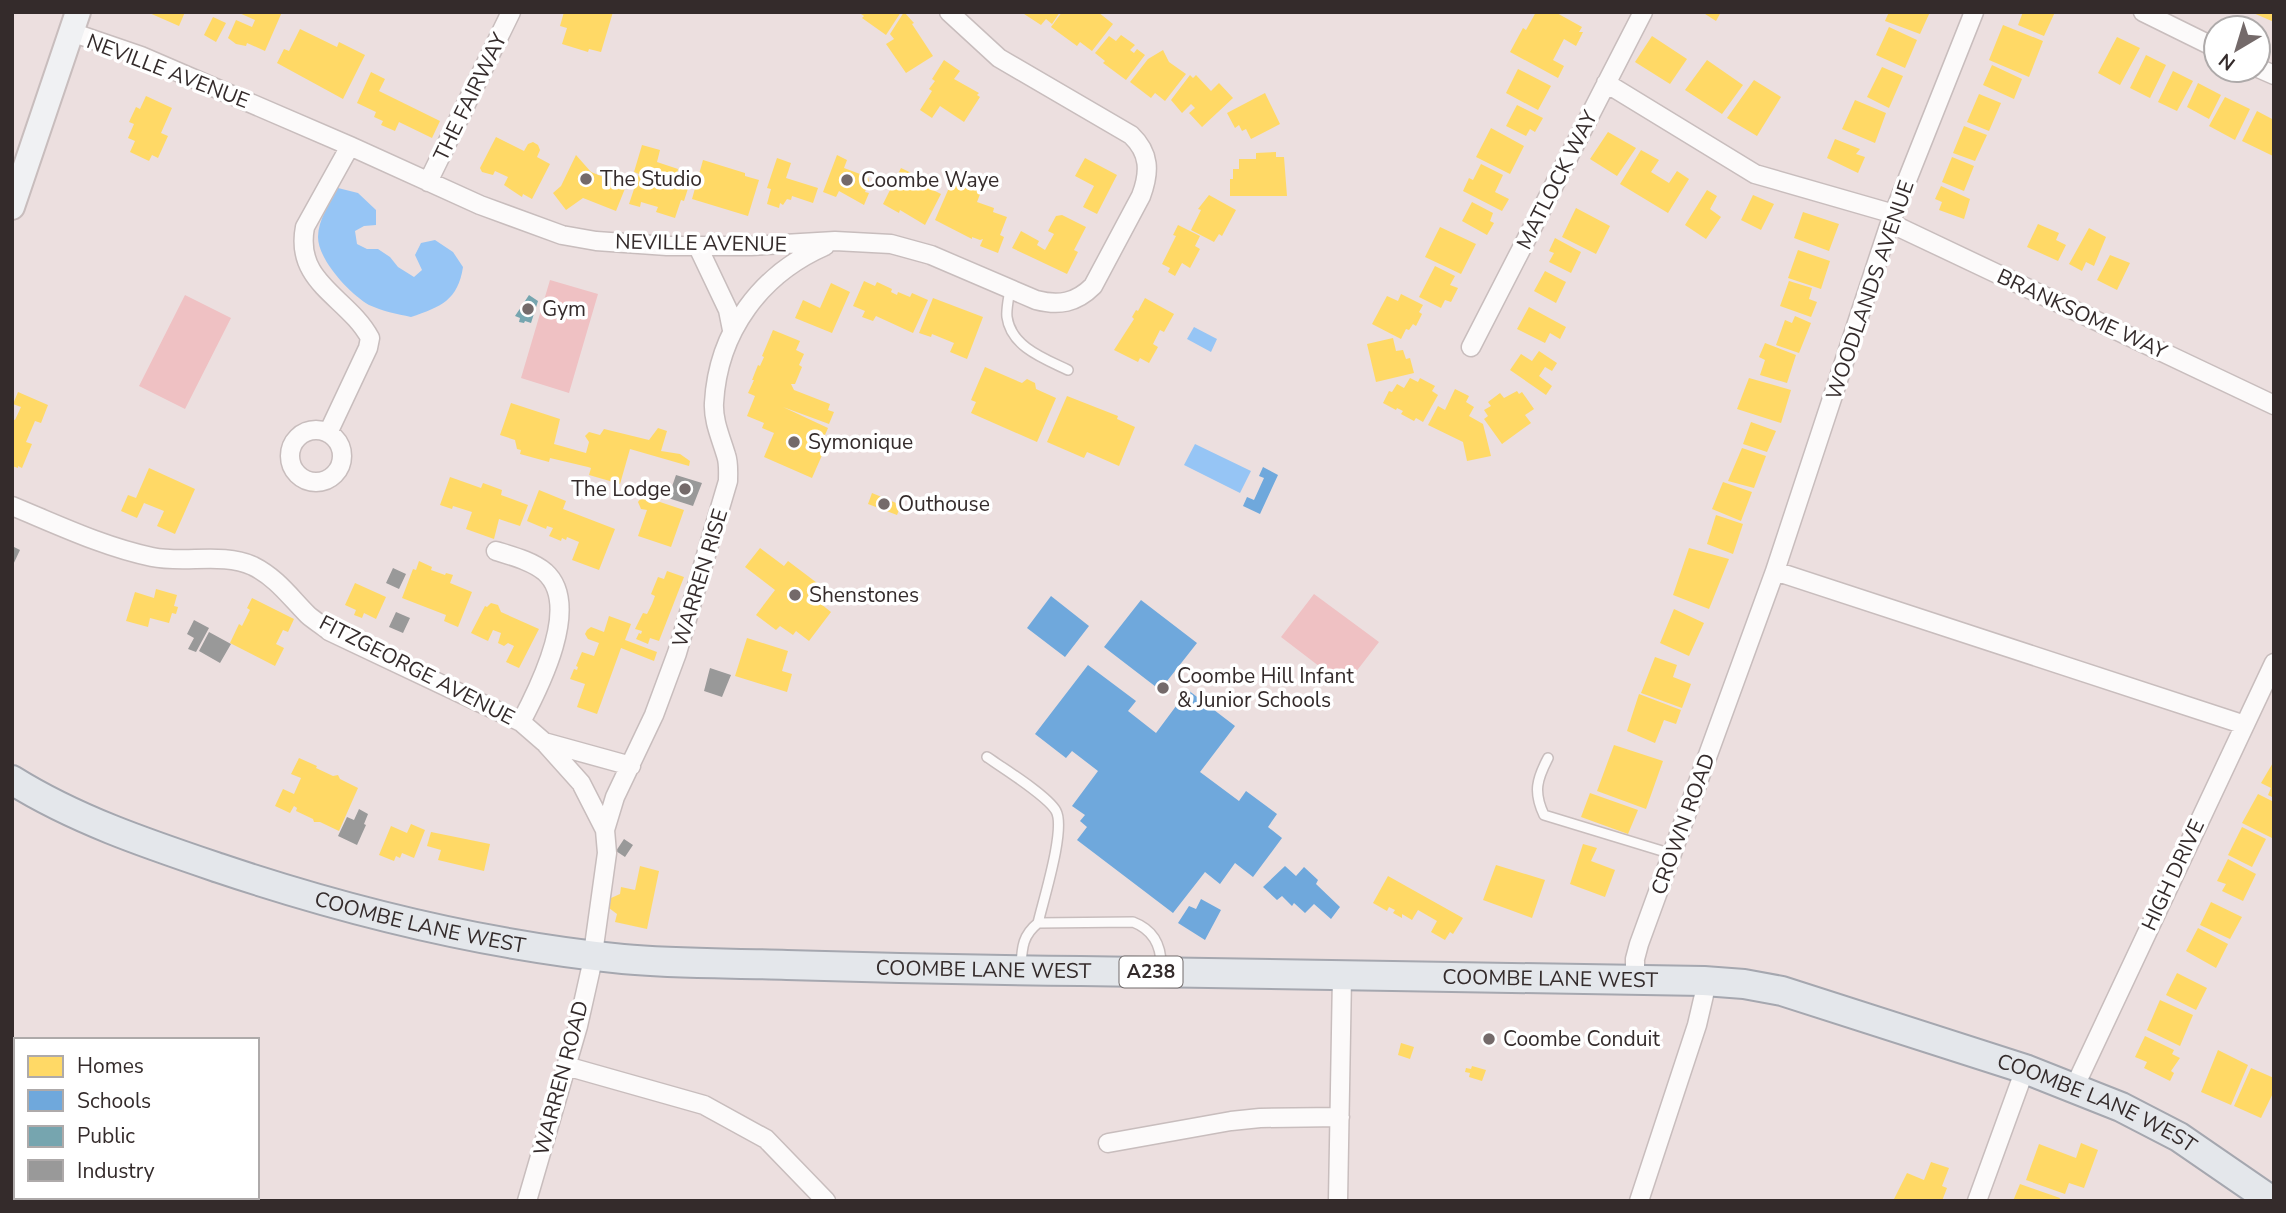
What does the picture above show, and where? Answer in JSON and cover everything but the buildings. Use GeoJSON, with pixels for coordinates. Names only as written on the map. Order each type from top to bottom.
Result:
{"type":"FeatureCollection","features":[{"type":"Feature","properties":{"kind":"main road"},"geometry":{"type":"LineString","coordinates":[[13,205],[74,22]]}},
{"type":"Feature","properties":{"kind":"main road","name":"COOMBE LANE WEST"},"geometry":{"type":"LineString","coordinates":[[12,780],[70,811],[127,836],[306,896],[383,918],[460,934],[593,955],[650,961],[1020,971],[1704,981],[1744,984],[1782,991],[2025,1069],[2121,1107],[2179,1137],[2272,1201]]}},
{"type":"Feature","properties":{"kind":"street","name":"THE FAIRWAY"},"geometry":{"type":"LineString","coordinates":[[428,182],[511,12]]}},
{"type":"Feature","properties":{"kind":"street","name":"NEVILLE AVENUE"},"geometry":{"type":"LineString","coordinates":[[74,22],[141,56],[480,205],[562,235],[636,244],[698,247],[835,242],[891,244],[912,249],[1035,300],[1052,304],[1073,301],[1093,286],[1146,182],[1148,162],[1142,145],[1131,135],[999,58],[949,12]]}},
{"type":"Feature","properties":{"kind":"street","name":"MATLOCK WAY"},"geometry":{"type":"LineString","coordinates":[[1471,347],[1643,12]]}},
{"type":"Feature","properties":{"kind":"street","name":"WOODLANDS AVENUE"},"geometry":{"type":"LineString","coordinates":[[1739,669],[1775,571],[1892,219],[1974,12]]}},
{"type":"Feature","properties":{"kind":"street"},"geometry":{"type":"LineString","coordinates":[[2143,12],[2202,41]]}},
{"type":"Feature","properties":{"kind":"street","name":"BRANKSOME WAY"},"geometry":{"type":"LineString","coordinates":[[1606,83],[1755,174],[1892,219],[2274,405]]}},
{"type":"Feature","properties":{"kind":"street"},"geometry":{"type":"LineString","coordinates":[[328,433],[368,348],[370,338],[358,320],[315,277],[304,253],[303,236],[305,227],[350,146]]}},
{"type":"Feature","properties":{"kind":"street","name":"WARREN RISE"},"geometry":{"type":"LineString","coordinates":[[593,955],[607,853],[604,830],[615,797],[654,715],[677,653],[728,481],[727,457],[718,436],[713,404],[723,356],[732,330],[774,277],[809,253],[835,242]]}},
{"type":"Feature","properties":{"kind":"street"},"geometry":{"type":"LineString","coordinates":[[698,247],[728,310],[732,330]]}},
{"type":"Feature","properties":{"kind":"street","name":"FITZGEORGE AVENUE"},"geometry":{"type":"LineString","coordinates":[[12,506],[96,541],[152,557],[178,561],[232,561],[251,565],[278,581],[308,614],[330,631],[521,722],[544,742],[631,766]]}},
{"type":"Feature","properties":{"kind":"street"},"geometry":{"type":"LineString","coordinates":[[496,551],[523,559],[546,573],[559,592],[559,622],[551,653],[539,689],[521,722]]}},
{"type":"Feature","properties":{"kind":"street"},"geometry":{"type":"LineString","coordinates":[[1775,571],[2245,725]]}},
{"type":"Feature","properties":{"kind":"street","name":"HIGH DRIVE"},"geometry":{"type":"LineString","coordinates":[[2074,1088],[2274,663]]}},
{"type":"Feature","properties":{"kind":"street","name":"CROWN ROAD"},"geometry":{"type":"LineString","coordinates":[[1635,980],[1635,959],[1639,944],[1739,669]]}},
{"type":"Feature","properties":{"kind":"street"},"geometry":{"type":"LineString","coordinates":[[544,742],[581,783],[604,830]]}},
{"type":"Feature","properties":{"kind":"street","name":"WARREN ROAD"},"geometry":{"type":"LineString","coordinates":[[527,1201],[578,1026],[593,955]]}},
{"type":"Feature","properties":{"kind":"street"},"geometry":{"type":"LineString","coordinates":[[1338,1201],[1342,976]]}},
{"type":"Feature","properties":{"kind":"street"},"geometry":{"type":"LineString","coordinates":[[1639,1201],[1697,1025],[1704,981]]}},
{"type":"Feature","properties":{"kind":"street"},"geometry":{"type":"LineString","coordinates":[[566,1066],[704,1105],[766,1139],[826,1201]]}},
{"type":"Feature","properties":{"kind":"street"},"geometry":{"type":"LineString","coordinates":[[1977,1201],[2025,1069]]}},
{"type":"Feature","properties":{"kind":"street"},"geometry":{"type":"LineString","coordinates":[[1108,1143],[1231,1121],[1340,1117]]}},
{"type":"Feature","properties":{"kind":"lane"},"geometry":{"type":"LineString","coordinates":[[1010,289],[1007,317],[1020,342],[1068,370]]}},
{"type":"Feature","properties":{"kind":"lane"},"geometry":{"type":"LineString","coordinates":[[987,757],[1045,799],[1056,811],[1059,834],[1038,923]]}},
{"type":"Feature","properties":{"kind":"lane"},"geometry":{"type":"LineString","coordinates":[[1548,758],[1537,778],[1539,803],[1544,815],[1672,854]]}},
{"type":"Feature","properties":{"kind":"lane"},"geometry":{"type":"LineString","coordinates":[[1020,971],[1022,945],[1029,930],[1038,923],[1133,922],[1147,927],[1160,950],[1161,973]]}},
{"type":"Feature","properties":{"kind":"shaded area"},"geometry":{"type":"Polygon","coordinates":[[[550,280],[598,294],[569,393],[521,378],[550,280]]]}},
{"type":"Feature","properties":{"kind":"shaded area"},"geometry":{"type":"Polygon","coordinates":[[[185,295],[231,318],[185,409],[139,386],[185,295]]]}},
{"type":"Feature","properties":{"kind":"shaded area"},"geometry":{"type":"Polygon","coordinates":[[[1314,594],[1379,642],[1345,686],[1281,637],[1314,594]]]}},
{"type":"Feature","properties":{"kind":"water"},"geometry":{"type":"Polygon","coordinates":[[[338,188],[358,193],[376,210],[376,225],[364,226],[355,231],[357,244],[367,249],[378,249],[414,277],[422,270],[415,255],[421,243],[435,240],[453,252],[463,267],[461,278],[452,295],[431,310],[411,317],[369,305],[353,293],[336,276],[319,246],[322,218],[338,188]]]}},
{"type":"Feature","properties":{"kind":"water"},"geometry":{"type":"Polygon","coordinates":[[[1194,327],[1217,339],[1211,352],[1187,339],[1194,327]]]}},
{"type":"Feature","properties":{"kind":"water"},"geometry":{"type":"Polygon","coordinates":[[[1195,444],[1251,471],[1240,493],[1184,465],[1195,444]]]}},
{"type":"Feature","properties":{"kind":"place","name":"The Studio"},"geometry":{"type":"Point","coordinates":[586,179]}},
{"type":"Feature","properties":{"kind":"place","name":"Coombe Waye"},"geometry":{"type":"Point","coordinates":[847,180]}},
{"type":"Feature","properties":{"kind":"place","name":"Gym"},"geometry":{"type":"Point","coordinates":[528,309]}},
{"type":"Feature","properties":{"kind":"place","name":"Symonique"},"geometry":{"type":"Point","coordinates":[794,442]}},
{"type":"Feature","properties":{"kind":"place","name":"The Lodge"},"geometry":{"type":"Point","coordinates":[685,489]}},
{"type":"Feature","properties":{"kind":"place","name":"Outhouse"},"geometry":{"type":"Point","coordinates":[884,504]}},
{"type":"Feature","properties":{"kind":"place","name":"Shenstones"},"geometry":{"type":"Point","coordinates":[795,595]}},
{"type":"Feature","properties":{"kind":"place","name":"Coombe Hill Infant & Junior Schools"},"geometry":{"type":"Point","coordinates":[1163,688]}},
{"type":"Feature","properties":{"kind":"place","name":"Coombe Conduit"},"geometry":{"type":"Point","coordinates":[1489,1039]}}]}
